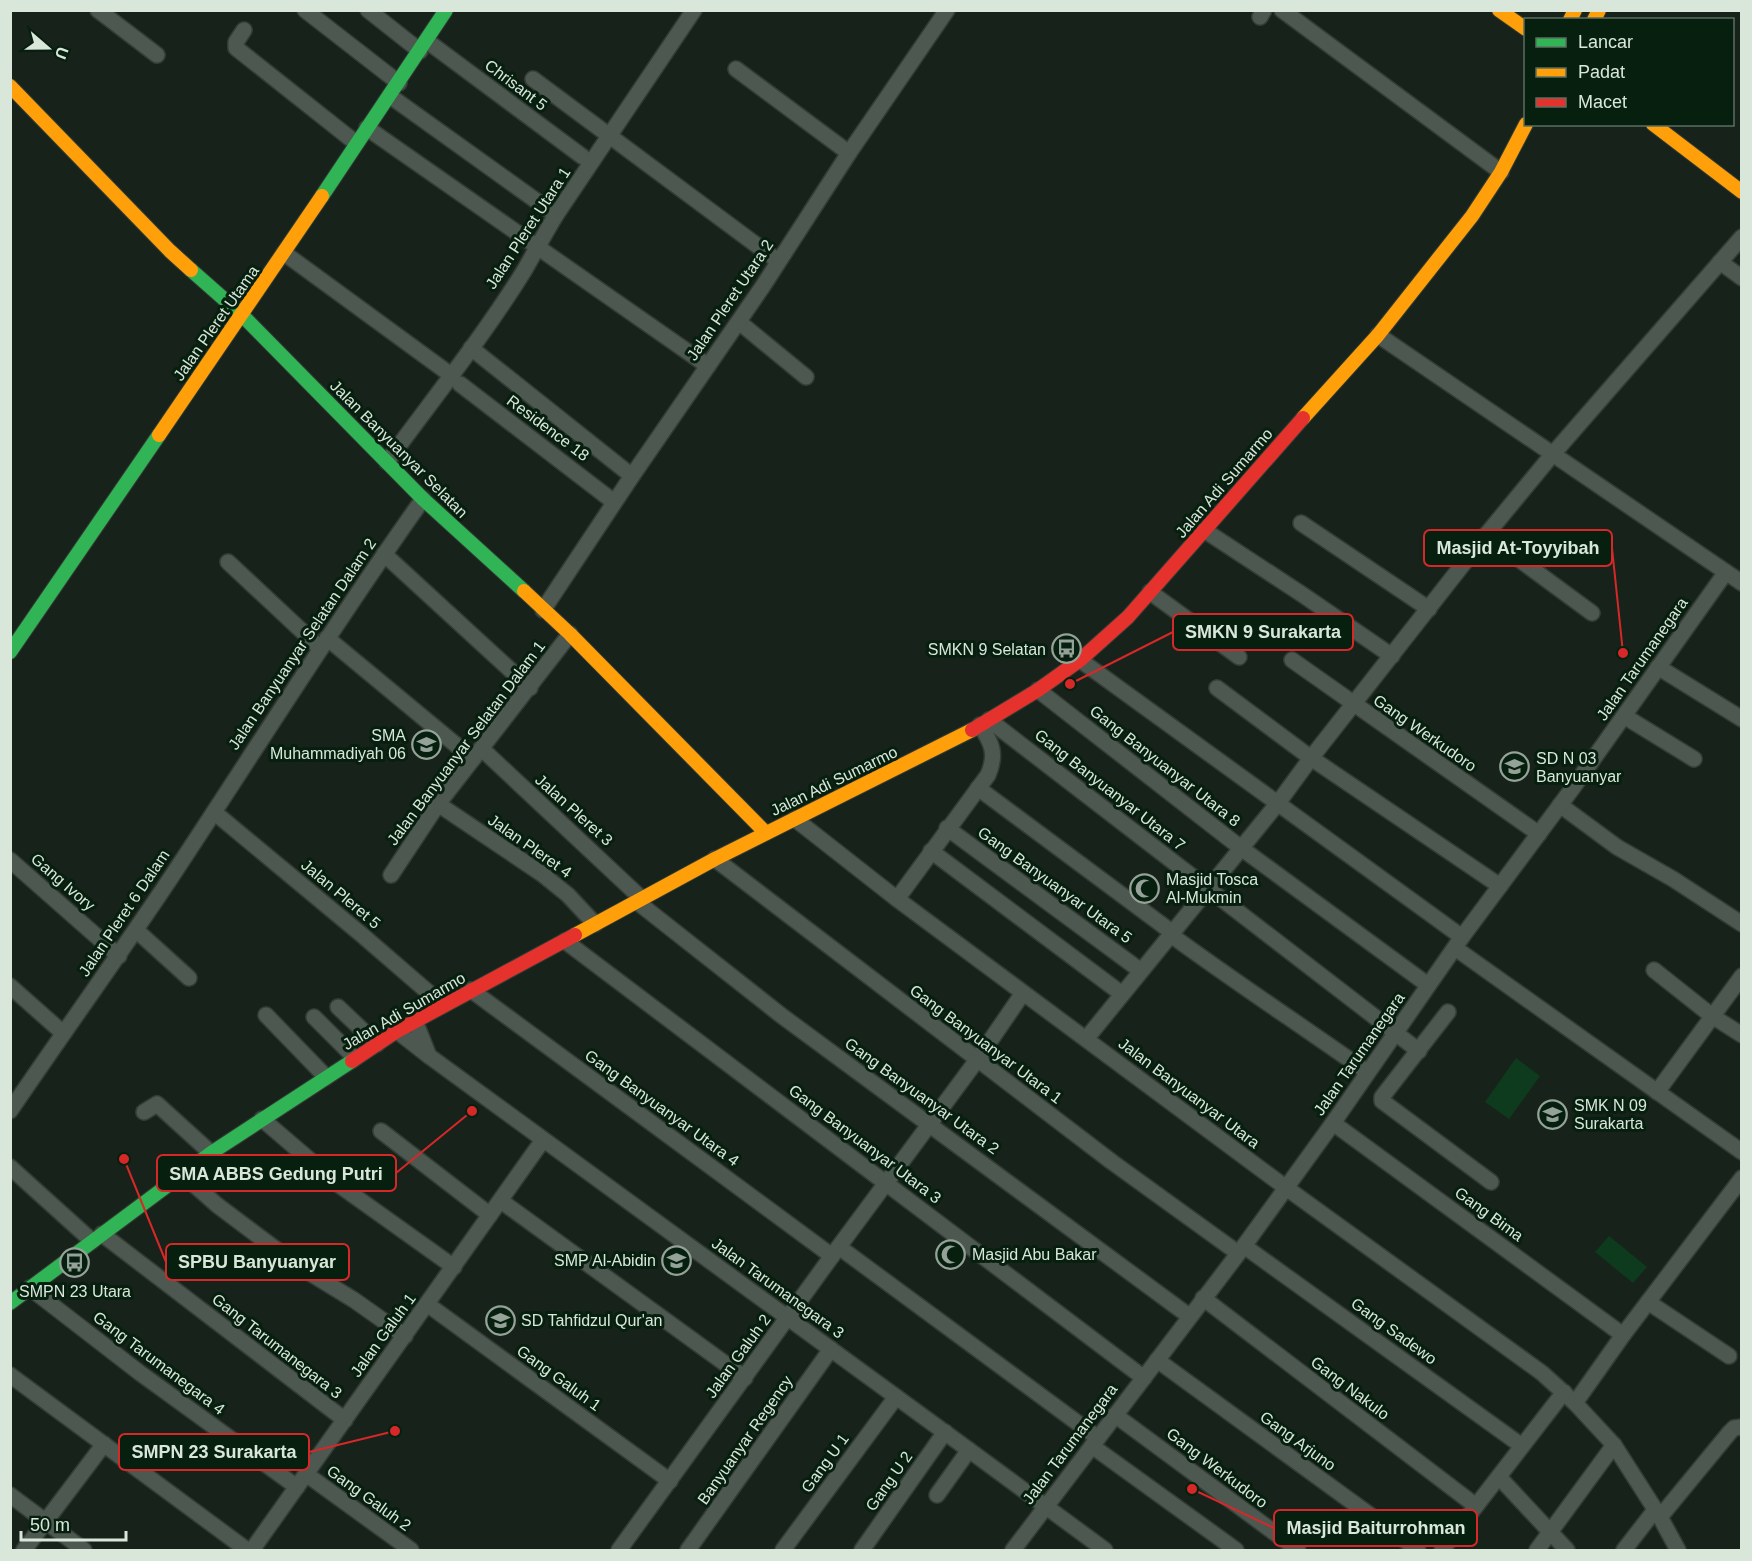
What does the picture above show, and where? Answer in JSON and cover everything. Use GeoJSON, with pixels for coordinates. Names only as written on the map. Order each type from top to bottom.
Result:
{"type":"FeatureCollection","features":[{"type":"Feature","properties":{"kind":"main road","name":"Jalan Pleret Utama"},"geometry":{"type":"LineString","coordinates":[[10,652],[242,315],[446,10]]}},
{"type":"Feature","properties":{"kind":"main road"},"geometry":{"type":"LineString","coordinates":[[1499,10],[1524,28]]}},
{"type":"Feature","properties":{"kind":"main road","name":"Jalan Banyuanyar Selatan"},"geometry":{"type":"LineString","coordinates":[[10,86],[170,251],[242,315],[423,499],[570,634],[766,833]]}},
{"type":"Feature","properties":{"kind":"main road","name":"Jalan Adi Sumarmo"},"geometry":{"type":"LineString","coordinates":[[10,1303],[182,1174],[397,1031],[715,859],[935,751],[1038,690],[1080,660],[1128,617],[1323,394],[1378,335],[1472,216],[1501,172],[1525,126]]}},
{"type":"Feature","properties":{"kind":"main road"},"geometry":{"type":"LineString","coordinates":[[1656,126],[1742,192]]}},
{"type":"Feature","properties":{"kind":"street"},"geometry":{"type":"LineString","coordinates":[[98,10],[158,55]]}},
{"type":"Feature","properties":{"kind":"street"},"geometry":{"type":"LineString","coordinates":[[305,10],[394,90],[556,215]]}},
{"type":"Feature","properties":{"kind":"street","name":"Chrisant 5"},"geometry":{"type":"LineString","coordinates":[[368,10],[583,157]]}},
{"type":"Feature","properties":{"kind":"street","name":"Jalan Pleret Utara 1"},"geometry":{"type":"LineString","coordinates":[[387,462],[455,379],[471,348],[524,270],[556,215],[611,137],[694,10]]}},
{"type":"Feature","properties":{"kind":"street","name":"Jalan Pleret Utara 2"},"geometry":{"type":"LineString","coordinates":[[543,610],[947,10]]}},
{"type":"Feature","properties":{"kind":"street"},"geometry":{"type":"LineString","coordinates":[[1282,10],[1501,172]]}},
{"type":"Feature","properties":{"kind":"street"},"geometry":{"type":"LineString","coordinates":[[244,30],[236,42],[236,48],[356,143]]}},
{"type":"Feature","properties":{"kind":"street"},"geometry":{"type":"LineString","coordinates":[[736,69],[849,153]]}},
{"type":"Feature","properties":{"kind":"street"},"geometry":{"type":"LineString","coordinates":[[533,79],[778,261]]}},
{"type":"Feature","properties":{"kind":"street"},"geometry":{"type":"LineString","coordinates":[[367,128],[708,366]]}},
{"type":"Feature","properties":{"kind":"street"},"geometry":{"type":"LineString","coordinates":[[1086,1039],[1278,803],[1486,535],[1552,454],[1742,237]]}},
{"type":"Feature","properties":{"kind":"street","name":"Residence 18"},"geometry":{"type":"LineString","coordinates":[[284,253],[455,379],[614,502]]}},
{"type":"Feature","properties":{"kind":"street"},"geometry":{"type":"LineString","coordinates":[[1720,262],[1742,278]]}},
{"type":"Feature","properties":{"kind":"street"},"geometry":{"type":"LineString","coordinates":[[739,322],[806,377]]}},
{"type":"Feature","properties":{"kind":"street"},"geometry":{"type":"LineString","coordinates":[[1378,335],[1741,582]]}},
{"type":"Feature","properties":{"kind":"street"},"geometry":{"type":"LineString","coordinates":[[471,348],[632,476]]}},
{"type":"Feature","properties":{"kind":"street","name":"Jalan Banyuanyar Selatan Dalam 2"},"geometry":{"type":"LineString","coordinates":[[214,812],[323,643],[423,499]]}},
{"type":"Feature","properties":{"kind":"street"},"geometry":{"type":"LineString","coordinates":[[1301,523],[1429,609]]}},
{"type":"Feature","properties":{"kind":"street"},"geometry":{"type":"LineString","coordinates":[[1204,530],[1312,600],[1392,656]]}},
{"type":"Feature","properties":{"kind":"street"},"geometry":{"type":"LineString","coordinates":[[1486,535],[1592,613]]}},
{"type":"Feature","properties":{"kind":"street"},"geometry":{"type":"LineString","coordinates":[[384,554],[530,688]]}},
{"type":"Feature","properties":{"kind":"street","name":"Jalan Pleret 3"},"geometry":{"type":"LineString","coordinates":[[228,562],[323,643],[478,754],[639,899]]}},
{"type":"Feature","properties":{"kind":"street","name":"Jalan Tarumanegara"},"geometry":{"type":"LineString","coordinates":[[1019,1548],[1045,1507],[1334,1123],[1428,985],[1726,573]]}},
{"type":"Feature","properties":{"kind":"street"},"geometry":{"type":"LineString","coordinates":[[1150,592],[1239,657]]}},
{"type":"Feature","properties":{"kind":"street","name":"Jalan Banyuanyar Selatan Dalam 1"},"geometry":{"type":"LineString","coordinates":[[391,875],[438,804],[570,634]]}},
{"type":"Feature","properties":{"kind":"street"},"geometry":{"type":"LineString","coordinates":[[1080,660],[1278,803],[1458,943],[1657,1092],[1742,1152]]}},
{"type":"Feature","properties":{"kind":"street","name":"Gang Werkudoro"},"geometry":{"type":"LineString","coordinates":[[1292,660],[1539,834]]}},
{"type":"Feature","properties":{"kind":"street"},"geometry":{"type":"LineString","coordinates":[[1658,667],[1742,719]]}},
{"type":"Feature","properties":{"kind":"street"},"geometry":{"type":"LineString","coordinates":[[1217,688],[1311,758],[1500,886]]}},
{"type":"Feature","properties":{"kind":"street","name":"Gang Banyuanyar Utara 8"},"geometry":{"type":"LineString","coordinates":[[1038,690],[1241,848],[1428,985]]}},
{"type":"Feature","properties":{"kind":"street"},"geometry":{"type":"LineString","coordinates":[[1624,716],[1694,759]]}},
{"type":"Feature","properties":{"kind":"street"},"geometry":{"type":"LineString","coordinates":[[897,899],[988,775],[993,758],[992,743],[985,723]]}},
{"type":"Feature","properties":{"kind":"street","name":"Gang Banyuanyar Utara 7"},"geometry":{"type":"LineString","coordinates":[[985,723],[1209,889],[1419,1051]]}},
{"type":"Feature","properties":{"kind":"street"},"geometry":{"type":"LineString","coordinates":[[978,788],[1246,990],[1367,1072]]}},
{"type":"Feature","properties":{"kind":"street","name":"Jalan Pleret 4"},"geometry":{"type":"LineString","coordinates":[[438,804],[542,874],[568,895],[595,924]]}},
{"type":"Feature","properties":{"kind":"street"},"geometry":{"type":"LineString","coordinates":[[1560,805],[1617,847],[1673,879],[1742,924]]}},
{"type":"Feature","properties":{"kind":"street","name":"Jalan Pleret 6 Dalam"},"geometry":{"type":"LineString","coordinates":[[10,1111],[119,956],[214,812]]}},
{"type":"Feature","properties":{"kind":"street","name":"Jalan Pleret 5"},"geometry":{"type":"LineString","coordinates":[[214,812],[443,1005]]}},
{"type":"Feature","properties":{"kind":"street","name":"Jalan Banyuanyar Utara"},"geometry":{"type":"LineString","coordinates":[[795,819],[1023,993],[1285,1187],[1494,1337],[1570,1398],[1614,1445],[1658,1513],[1678,1551]]}},
{"type":"Feature","properties":{"kind":"street","name":"Gang Banyuanyar Utara 5"},"geometry":{"type":"LineString","coordinates":[[947,828],[1141,971]]}},
{"type":"Feature","properties":{"kind":"street"},"geometry":{"type":"LineString","coordinates":[[931,851],[1122,994]]}},
{"type":"Feature","properties":{"kind":"street","name":"Gang Banyuanyar Utara 1"},"geometry":{"type":"LineString","coordinates":[[715,859],[1112,1162],[1241,1249]]}},
{"type":"Feature","properties":{"kind":"street","name":"Gang Ivory"},"geometry":{"type":"LineString","coordinates":[[10,860],[119,956]]}},
{"type":"Feature","properties":{"kind":"street","name":"Gang Banyuanyar Utara 2"},"geometry":{"type":"LineString","coordinates":[[639,899],[782,1016],[1189,1316]]}},
{"type":"Feature","properties":{"kind":"street"},"geometry":{"type":"LineString","coordinates":[[136,930],[189,978]]}},
{"type":"Feature","properties":{"kind":"street","name":"Gang Banyuanyar Utara 3"},"geometry":{"type":"LineString","coordinates":[[565,940],[1144,1378]]}},
{"type":"Feature","properties":{"kind":"street"},"geometry":{"type":"LineString","coordinates":[[1654,970],[1712,1017],[1742,1035]]}},
{"type":"Feature","properties":{"kind":"street"},"geometry":{"type":"LineString","coordinates":[[1657,1092],[1742,976]]}},
{"type":"Feature","properties":{"kind":"street"},"geometry":{"type":"LineString","coordinates":[[10,986],[63,1033]]}},
{"type":"Feature","properties":{"kind":"street","name":"Gang Banyuanyar Utara 4"},"geometry":{"type":"LineString","coordinates":[[471,990],[835,1251],[1095,1442],[1236,1551]]}},
{"type":"Feature","properties":{"kind":"street","name":"Jalan Galuh 2"},"geometry":{"type":"LineString","coordinates":[[619,1551],[835,1251],[977,1060],[1023,993]]}},
{"type":"Feature","properties":{"kind":"street"},"geometry":{"type":"LineString","coordinates":[[338,1007],[377,1044]]}},
{"type":"Feature","properties":{"kind":"street"},"geometry":{"type":"LineString","coordinates":[[1448,1012],[1382,1098],[1383,1104],[1491,1182]]}},
{"type":"Feature","properties":{"kind":"street"},"geometry":{"type":"LineString","coordinates":[[266,1015],[326,1077]]}},
{"type":"Feature","properties":{"kind":"street"},"geometry":{"type":"LineString","coordinates":[[314,1017],[355,1058]]}},
{"type":"Feature","properties":{"kind":"street"},"geometry":{"type":"LineString","coordinates":[[415,1021],[429,1056]]}},
{"type":"Feature","properties":{"kind":"street","name":"Jalan Tarumanegara 3"},"geometry":{"type":"LineString","coordinates":[[397,1031],[1105,1551]]}},
{"type":"Feature","properties":{"kind":"street"},"geometry":{"type":"LineString","coordinates":[[144,1112],[157,1104],[211,1154]]}},
{"type":"Feature","properties":{"kind":"street"},"geometry":{"type":"LineString","coordinates":[[262,1119],[339,1185],[454,1267]]}},
{"type":"Feature","properties":{"kind":"street","name":"Gang Bima"},"geometry":{"type":"LineString","coordinates":[[1334,1123],[1623,1335]]}},
{"type":"Feature","properties":{"kind":"street"},"geometry":{"type":"LineString","coordinates":[[381,1131],[490,1215]]}},
{"type":"Feature","properties":{"kind":"street","name":"Jalan Galuh 1"},"geometry":{"type":"LineString","coordinates":[[252,1551],[543,1140]]}},
{"type":"Feature","properties":{"kind":"street","name":"Gang Tarumanegara 3"},"geometry":{"type":"LineString","coordinates":[[10,1167],[97,1237],[345,1420]]}},
{"type":"Feature","properties":{"kind":"street"},"geometry":{"type":"LineString","coordinates":[[182,1174],[217,1205],[297,1265],[354,1300],[405,1336]]}},
{"type":"Feature","properties":{"kind":"street"},"geometry":{"type":"LineString","coordinates":[[1442,1551],[1522,1446],[1570,1398],[1623,1335],[1742,1178]]}},
{"type":"Feature","properties":{"kind":"street"},"geometry":{"type":"LineString","coordinates":[[501,1201],[744,1378]]}},
{"type":"Feature","properties":{"kind":"street","name":"Gang Sadewo"},"geometry":{"type":"LineString","coordinates":[[1241,1249],[1522,1446]]}},
{"type":"Feature","properties":{"kind":"street","name":"Gang Tarumanegara 4"},"geometry":{"type":"LineString","coordinates":[[30,1288],[140,1373],[302,1481]]}},
{"type":"Feature","properties":{"kind":"street","name":"Gang Nakulo"},"geometry":{"type":"LineString","coordinates":[[1203,1298],[1476,1506]]}},
{"type":"Feature","properties":{"kind":"street"},"geometry":{"type":"LineString","coordinates":[[1648,1302],[1729,1356]]}},
{"type":"Feature","properties":{"kind":"street","name":"Gang Galuh 1"},"geometry":{"type":"LineString","coordinates":[[427,1304],[670,1481]]}},
{"type":"Feature","properties":{"kind":"street","name":"Banyuanyar Regency"},"geometry":{"type":"LineString","coordinates":[[688,1551],[831,1349]]}},
{"type":"Feature","properties":{"kind":"street","name":"Gang Arjuno"},"geometry":{"type":"LineString","coordinates":[[1157,1360],[1418,1551]]}},
{"type":"Feature","properties":{"kind":"street"},"geometry":{"type":"LineString","coordinates":[[10,1375],[247,1551]]}},
{"type":"Feature","properties":{"kind":"street","name":"Gang U 1"},"geometry":{"type":"LineString","coordinates":[[783,1551],[896,1396]]}},
{"type":"Feature","properties":{"kind":"street","name":"Gang Werkudoro"},"geometry":{"type":"LineString","coordinates":[[1115,1415],[1298,1551]]}},
{"type":"Feature","properties":{"kind":"street"},"geometry":{"type":"LineString","coordinates":[[1624,1551],[1730,1432],[1734,1428],[1742,1427]]}},
{"type":"Feature","properties":{"kind":"street","name":"Gang U 2"},"geometry":{"type":"LineString","coordinates":[[862,1551],[945,1432]]}},
{"type":"Feature","properties":{"kind":"street"},"geometry":{"type":"LineString","coordinates":[[24,1551],[104,1444]]}},
{"type":"Feature","properties":{"kind":"street"},"geometry":{"type":"LineString","coordinates":[[1537,1551],[1614,1445]]}},
{"type":"Feature","properties":{"kind":"street"},"geometry":{"type":"LineString","coordinates":[[937,1495],[969,1449]]}},
{"type":"Feature","properties":{"kind":"street"},"geometry":{"type":"LineString","coordinates":[[1499,1477],[1552,1532],[1567,1551]]}},
{"type":"Feature","properties":{"kind":"street","name":"Gang Galuh 2"},"geometry":{"type":"LineString","coordinates":[[302,1481],[411,1551]]}},
{"type":"Feature","properties":{"kind":"street"},"geometry":{"type":"LineString","coordinates":[[10,1495],[84,1551]]}},
{"type":"Feature","properties":{"kind":"green space"},"geometry":{"type":"Polygon","coordinates":[[[1516,1058],[1540,1076],[1509,1119],[1485,1102],[1516,1058]]]}},
{"type":"Feature","properties":{"kind":"green space"},"geometry":{"type":"Polygon","coordinates":[[[1609,1236],[1647,1267],[1633,1283],[1595,1252],[1609,1236]]]}},
{"type":"Feature","properties":{"kind":"traffic: fast"},"geometry":{"type":"LineString","coordinates":[[322,196],[446,10]]}},
{"type":"Feature","properties":{"kind":"traffic: fast"},"geometry":{"type":"LineString","coordinates":[[191,270],[242,315],[423,499],[524,591]]}},
{"type":"Feature","properties":{"kind":"traffic: fast"},"geometry":{"type":"LineString","coordinates":[[10,652],[159,435]]}},
{"type":"Feature","properties":{"kind":"traffic: fast"},"geometry":{"type":"LineString","coordinates":[[10,1303],[211,1153],[352,1061]]}},
{"type":"Feature","properties":{"kind":"traffic: slow"},"geometry":{"type":"LineString","coordinates":[[1499,10],[1524,28]]}},
{"type":"Feature","properties":{"kind":"traffic: slow"},"geometry":{"type":"LineString","coordinates":[[1571,18],[1575,10]]}},
{"type":"Feature","properties":{"kind":"traffic: slow"},"geometry":{"type":"LineString","coordinates":[[1595,18],[1599,10]]}},
{"type":"Feature","properties":{"kind":"traffic: slow"},"geometry":{"type":"LineString","coordinates":[[10,86],[191,270]]}},
{"type":"Feature","properties":{"kind":"traffic: slow"},"geometry":{"type":"LineString","coordinates":[[1303,418],[1378,335],[1472,216],[1501,172],[1525,126]]}},
{"type":"Feature","properties":{"kind":"traffic: slow"},"geometry":{"type":"LineString","coordinates":[[1656,126],[1742,192]]}},
{"type":"Feature","properties":{"kind":"traffic: slow"},"geometry":{"type":"LineString","coordinates":[[159,435],[322,196]]}},
{"type":"Feature","properties":{"kind":"traffic: slow"},"geometry":{"type":"LineString","coordinates":[[524,591],[570,634],[766,833]]}},
{"type":"Feature","properties":{"kind":"traffic: slow"},"geometry":{"type":"LineString","coordinates":[[575,935],[715,859],[972,730]]}},
{"type":"Feature","properties":{"kind":"traffic: jam"},"geometry":{"type":"LineString","coordinates":[[972,730],[1038,690],[1080,660],[1128,617],[1303,418]]}},
{"type":"Feature","properties":{"kind":"traffic: jam"},"geometry":{"type":"LineString","coordinates":[[352,1061],[397,1031],[575,935]]}},
{"type":"Feature","properties":{"kind":"place","name":"SMKN 9 Selatan"},"geometry":{"type":"Point","coordinates":[1067,649]}},
{"type":"Feature","properties":{"kind":"place","name":"Masjid At-Toyyibah"},"geometry":{"type":"Point","coordinates":[1623,653]}},
{"type":"Feature","properties":{"kind":"place","name":"SMKN 9 Surakarta"},"geometry":{"type":"Point","coordinates":[1070,684]}},
{"type":"Feature","properties":{"kind":"place","name":"SMA Muhammadiyah 06"},"geometry":{"type":"Point","coordinates":[427,744]}},
{"type":"Feature","properties":{"kind":"place","name":"SD N 03 Banyuanyar"},"geometry":{"type":"Point","coordinates":[1515,767]}},
{"type":"Feature","properties":{"kind":"place","name":"Masjid Tosca Al-Mukmin"},"geometry":{"type":"Point","coordinates":[1145,888]}},
{"type":"Feature","properties":{"kind":"place","name":"SMA ABBS Gedung Putri"},"geometry":{"type":"Point","coordinates":[472,1111]}},
{"type":"Feature","properties":{"kind":"place","name":"SMK N 09 Surakarta"},"geometry":{"type":"Point","coordinates":[1553,1114]}},
{"type":"Feature","properties":{"kind":"place","name":"SPBU Banyuanyar"},"geometry":{"type":"Point","coordinates":[124,1159]}},
{"type":"Feature","properties":{"kind":"place","name":"Masjid Abu Bakar"},"geometry":{"type":"Point","coordinates":[951,1254]}},
{"type":"Feature","properties":{"kind":"place","name":"SMP Al-Abidin"},"geometry":{"type":"Point","coordinates":[677,1260]}},
{"type":"Feature","properties":{"kind":"place","name":"SMPN 23 Utara"},"geometry":{"type":"Point","coordinates":[75,1263]}},
{"type":"Feature","properties":{"kind":"place","name":"SD Tahfidzul Qur'an"},"geometry":{"type":"Point","coordinates":[500,1320]}},
{"type":"Feature","properties":{"kind":"place","name":"SMPN 23 Surakarta"},"geometry":{"type":"Point","coordinates":[395,1431]}},
{"type":"Feature","properties":{"kind":"place","name":"Masjid Baiturrohman"},"geometry":{"type":"Point","coordinates":[1192,1489]}}]}
